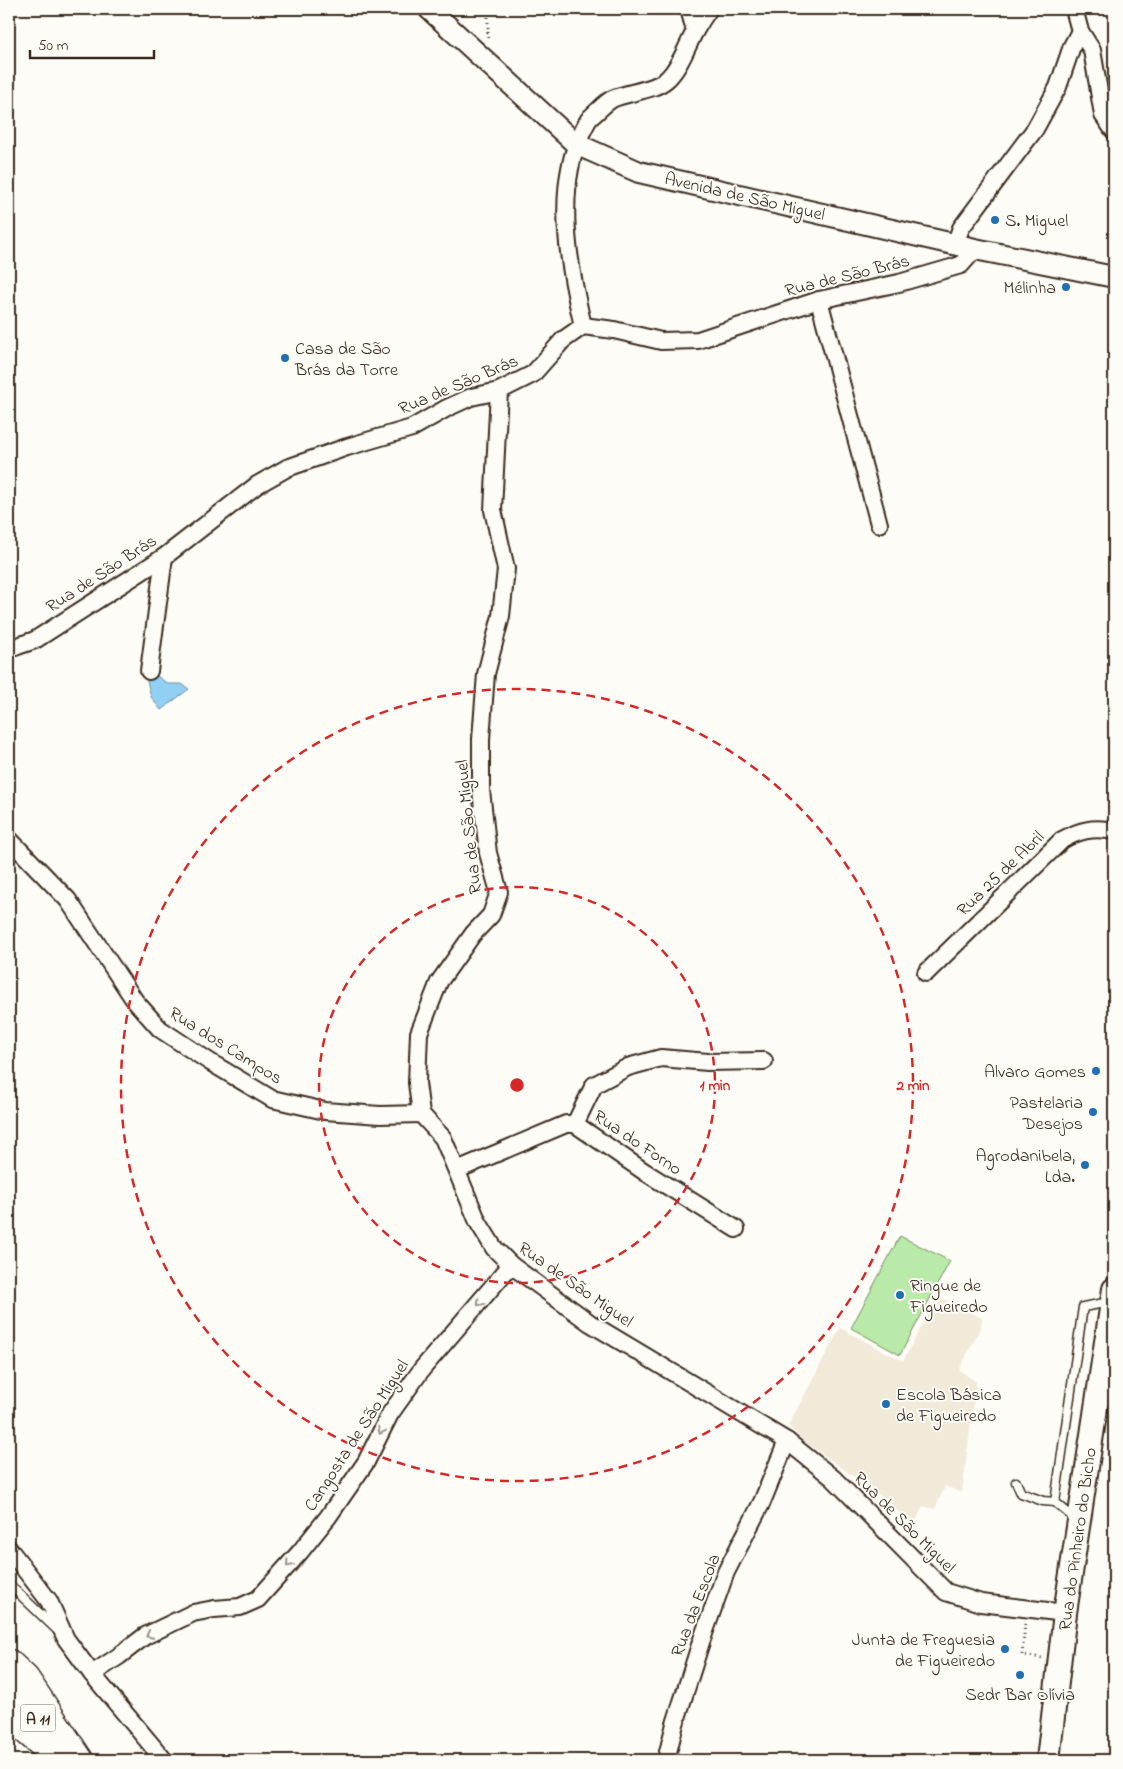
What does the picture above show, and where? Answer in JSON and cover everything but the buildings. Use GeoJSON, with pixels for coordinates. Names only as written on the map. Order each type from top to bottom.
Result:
{"type":"FeatureCollection","features":[{"type":"Feature","properties":{"kind":"highway","name":"A 11"},"geometry":{"type":"LineString","coordinates":[[9,1664],[25,1679],[66,1756]]}},
{"type":"Feature","properties":{"kind":"highway","name":"A 11"},"geometry":{"type":"LineString","coordinates":[[9,1692],[66,1756]]}},
{"type":"Feature","properties":{"kind":"highway","name":"A 11"},"geometry":{"type":"LineString","coordinates":[[9,1715],[66,1756]]}},
{"type":"Feature","properties":{"kind":"highway","name":"A 11"},"geometry":{"type":"LineString","coordinates":[[9,1734],[66,1756]]}},
{"type":"Feature","properties":{"kind":"main road","name":"Rua do Pinheiro do Bicho"},"geometry":{"type":"LineString","coordinates":[[1048,1760],[1065,1613],[1113,1296]]}},
{"type":"Feature","properties":{"kind":"street","name":"Avenida de São Miguel"},"geometry":{"type":"LineString","coordinates":[[429,9],[576,144],[639,172],[955,244],[1114,277]]}},
{"type":"Feature","properties":{"kind":"street"},"geometry":{"type":"LineString","coordinates":[[689,9],[695,31]]}},
{"type":"Feature","properties":{"kind":"street"},"geometry":{"type":"LineString","coordinates":[[583,326],[575,292],[566,215],[570,172],[576,144],[589,118],[612,99],[642,91],[666,81],[683,57],[695,31],[709,9]]}},
{"type":"Feature","properties":{"kind":"street"},"geometry":{"type":"LineString","coordinates":[[1074,9],[1080,31],[1092,50],[1104,115],[1114,131]]}},
{"type":"Feature","properties":{"kind":"street"},"geometry":{"type":"LineString","coordinates":[[955,244],[961,228],[1036,129],[1058,87],[1072,46],[1080,31]]}},
{"type":"Feature","properties":{"kind":"street","name":"Rua de São Brás"},"geometry":{"type":"LineString","coordinates":[[9,649],[35,640],[164,557],[257,485],[287,468],[347,447],[412,428],[447,408],[471,398],[499,391],[533,374],[563,340],[583,326],[614,330],[661,341],[698,340],[819,300],[899,283],[961,265],[975,248]]}},
{"type":"Feature","properties":{"kind":"street"},"geometry":{"type":"LineString","coordinates":[[819,300],[880,524]]}},
{"type":"Feature","properties":{"kind":"street","name":"Rua de São Miguel"},"geometry":{"type":"LineString","coordinates":[[499,391],[493,510],[506,569],[501,616],[486,674],[481,739],[481,790],[488,853],[499,892],[491,915],[473,934],[439,982],[419,1033],[416,1083],[421,1114],[442,1138],[478,1222],[494,1248],[511,1265],[590,1323],[787,1441],[833,1478],[946,1592],[981,1603],[1065,1613]]}},
{"type":"Feature","properties":{"kind":"street"},"geometry":{"type":"LineString","coordinates":[[149,671],[164,557]]}},
{"type":"Feature","properties":{"kind":"street","name":"Rua 25 de Abril"},"geometry":{"type":"LineString","coordinates":[[926,973],[1062,840],[1079,831],[1102,828],[1114,831]]}},
{"type":"Feature","properties":{"kind":"street","name":"Rua dos Campos"},"geometry":{"type":"LineString","coordinates":[[9,839],[68,900],[135,1001],[160,1029],[272,1099],[325,1111],[380,1115],[421,1114]]}},
{"type":"Feature","properties":{"kind":"street"},"geometry":{"type":"LineString","coordinates":[[575,1124],[594,1085],[628,1067],[661,1058],[708,1062],[764,1061]]}},
{"type":"Feature","properties":{"kind":"street","name":"Rua do Forno"},"geometry":{"type":"LineString","coordinates":[[457,1170],[566,1124],[575,1124],[736,1229]]}},
{"type":"Feature","properties":{"kind":"street","name":"Cangosta de São Miguel"},"geometry":{"type":"LineString","coordinates":[[92,1674],[145,1636],[193,1613],[240,1607],[258,1599],[328,1517],[366,1462],[390,1414],[422,1369],[511,1265]]}},
{"type":"Feature","properties":{"kind":"street","name":"Rua da Escola"},"geometry":{"type":"LineString","coordinates":[[666,1760],[675,1724],[701,1642],[726,1572],[762,1502],[787,1441]]}},
{"type":"Feature","properties":{"kind":"street"},"geometry":{"type":"LineString","coordinates":[[9,1549],[49,1601],[66,1639],[92,1674],[164,1760]]}},
{"type":"Feature","properties":{"kind":"lane"},"geometry":{"type":"LineString","coordinates":[[1055,1502],[1084,1307],[1113,1296]]}},
{"type":"Feature","properties":{"kind":"lane"},"geometry":{"type":"LineString","coordinates":[[1016,1482],[1021,1493],[1043,1501],[1055,1502],[1079,1522]]}},
{"type":"Feature","properties":{"kind":"lane"},"geometry":{"type":"LineString","coordinates":[[9,1584],[66,1639]]}},
{"type":"Feature","properties":{"kind":"path"},"geometry":{"type":"LineString","coordinates":[[487,61],[488,9]]}},
{"type":"Feature","properties":{"kind":"path"},"geometry":{"type":"LineString","coordinates":[[1026,1609],[1022,1655],[1060,1661]]}},
{"type":"Feature","properties":{"kind":"shaded area","name":"Escola Básica de Figueiredo"},"geometry":{"type":"Polygon","coordinates":[[[938,1296],[982,1318],[981,1327],[959,1370],[976,1382],[962,1493],[945,1486],[935,1509],[923,1506],[913,1527],[888,1501],[804,1441],[788,1426],[840,1328],[903,1361],[938,1296]]]}},
{"type":"Feature","properties":{"kind":"green space","name":"Ringue de Figueiredo"},"geometry":{"type":"Polygon","coordinates":[[[900,1236],[950,1261],[900,1355],[851,1328],[900,1236]]]}},
{"type":"Feature","properties":{"kind":"water"},"geometry":{"type":"Polygon","coordinates":[[[157,676],[168,684],[182,684],[189,689],[161,710],[151,697],[147,681],[157,676]]]}},
{"type":"Feature","properties":{"kind":"place","name":"S. Miguel"},"geometry":{"type":"Point","coordinates":[995,220]}},
{"type":"Feature","properties":{"kind":"place","name":"Mélinha"},"geometry":{"type":"Point","coordinates":[1066,287]}},
{"type":"Feature","properties":{"kind":"place","name":"Casa de São Brás da Torre"},"geometry":{"type":"Point","coordinates":[285,358]}},
{"type":"Feature","properties":{"kind":"place","name":"Alvaro Gomes"},"geometry":{"type":"Point","coordinates":[1096,1071]}},
{"type":"Feature","properties":{"kind":"place","name":"Pastelaria Desejos"},"geometry":{"type":"Point","coordinates":[1093,1112]}},
{"type":"Feature","properties":{"kind":"place","name":"Agrodanibela, Lda."},"geometry":{"type":"Point","coordinates":[1085,1165]}},
{"type":"Feature","properties":{"kind":"place","name":"Ringue de Figueiredo"},"geometry":{"type":"Point","coordinates":[900,1295]}},
{"type":"Feature","properties":{"kind":"place","name":"Escola Básica de Figueiredo"},"geometry":{"type":"Point","coordinates":[886,1404]}},
{"type":"Feature","properties":{"kind":"place","name":"Junta de Freguesia de Figueiredo"},"geometry":{"type":"Point","coordinates":[1005,1649]}},
{"type":"Feature","properties":{"kind":"place","name":"Sedr Bar Olívia"},"geometry":{"type":"Point","coordinates":[1020,1675]}}]}
